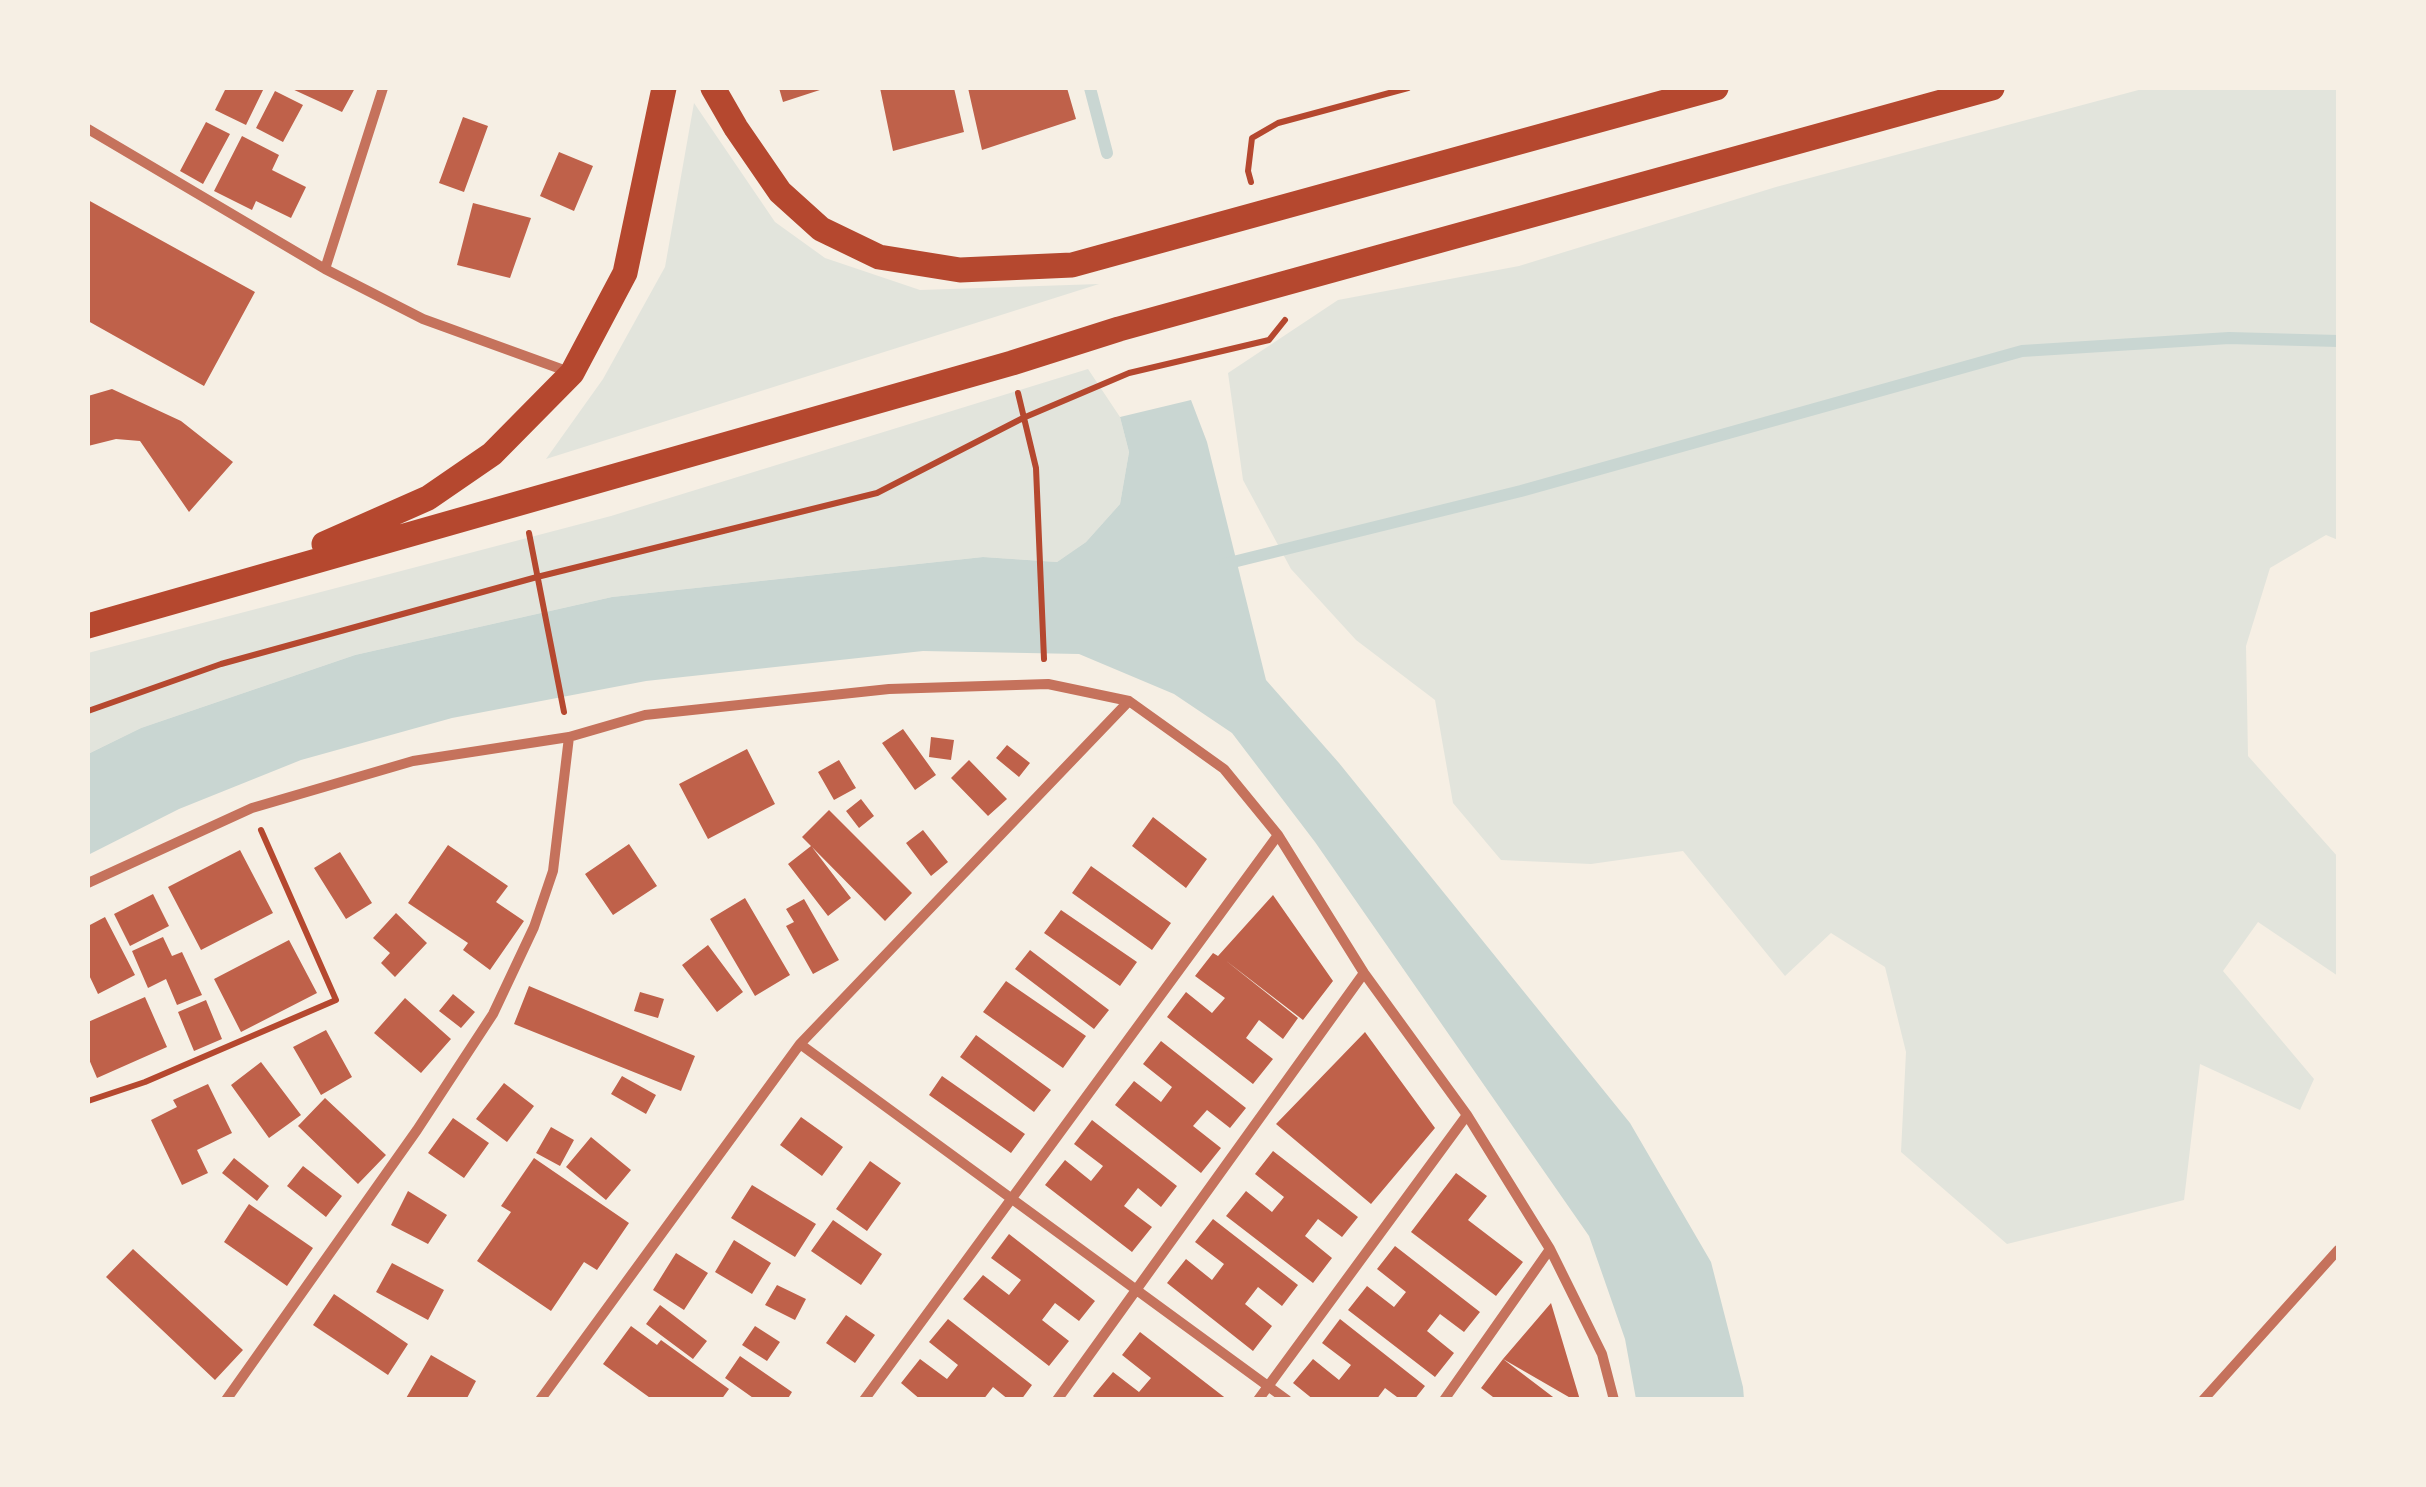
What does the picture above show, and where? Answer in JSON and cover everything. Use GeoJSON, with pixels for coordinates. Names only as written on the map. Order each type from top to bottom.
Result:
{"type":"FeatureCollection","features":[{"type":"Feature","properties":{"kind":"main road"},"geometry":{"type":"LineString","coordinates":[[251,577],[428,498],[492,454],[572,373],[625,273],[664,88]]}},
{"type":"Feature","properties":{"kind":"main road"},"geometry":{"type":"LineString","coordinates":[[713,88],[780,192],[821,229],[878,256],[960,270],[1072,264],[1716,88]]}},
{"type":"Feature","properties":{"kind":"main road"},"geometry":{"type":"LineString","coordinates":[[88,626],[1012,363],[1119,329],[1992,88]]}},
{"type":"Feature","properties":{"kind":"street"},"geometry":{"type":"LineString","coordinates":[[325,269],[383,88]]}},
{"type":"Feature","properties":{"kind":"street"},"geometry":{"type":"LineString","coordinates":[[88,129],[325,269],[424,320],[572,373]]}},
{"type":"Feature","properties":{"kind":"street"},"geometry":{"type":"LineString","coordinates":[[88,883],[252,808],[414,761],[645,715],[889,688],[1048,684],[1129,700],[1224,769],[1278,836],[1364,973],[1467,1115],[1550,1250],[1602,1354],[1614,1400]]}},
{"type":"Feature","properties":{"kind":"street"},"geometry":{"type":"LineString","coordinates":[[540,1400],[800,1044],[1129,700]]}},
{"type":"Feature","properties":{"kind":"street"},"geometry":{"type":"LineString","coordinates":[[226,1400],[494,1014],[534,926],[553,871],[568,732]]}},
{"type":"Feature","properties":{"kind":"street"},"geometry":{"type":"LineString","coordinates":[[864,1400],[1278,836]]}},
{"type":"Feature","properties":{"kind":"street"},"geometry":{"type":"LineString","coordinates":[[1057,1400],[1364,973]]}},
{"type":"Feature","properties":{"kind":"street"},"geometry":{"type":"LineString","coordinates":[[800,1044],[1287,1400]]}},
{"type":"Feature","properties":{"kind":"street"},"geometry":{"type":"LineString","coordinates":[[1258,1400],[1467,1115]]}},
{"type":"Feature","properties":{"kind":"street"},"geometry":{"type":"LineString","coordinates":[[1444,1400],[1550,1250]]}},
{"type":"Feature","properties":{"kind":"street"},"geometry":{"type":"LineString","coordinates":[[2203,1400],[2338,1250]]}},
{"type":"Feature","properties":{"kind":"path"},"geometry":{"type":"LineString","coordinates":[[88,711],[221,664],[537,577],[876,493],[1023,418],[1129,372],[1185,359]]}},
{"type":"Feature","properties":{"kind":"path"},"geometry":{"type":"LineString","coordinates":[[1012,363],[1036,468],[1044,666]]}},
{"type":"Feature","properties":{"kind":"path"},"geometry":{"type":"LineString","coordinates":[[523,503],[568,732]]}},
{"type":"Feature","properties":{"kind":"path"},"geometry":{"type":"LineString","coordinates":[[88,1100],[144,1082],[336,1000],[252,808]]}},
{"type":"Feature","properties":{"kind":"shaded area"},"geometry":{"type":"Polygon","coordinates":[[[2146,88],[2338,88],[2338,540],[2326,535],[2270,568],[2246,646],[2248,756],[2338,857],[2338,976],[2258,922],[2223,971],[2314,1079],[2300,1110],[2200,1064],[2184,1200],[2007,1244],[1901,1152],[1906,1052],[1885,967],[1831,933],[1785,976],[1683,851],[1591,864],[1501,860],[1453,803],[1435,700],[1356,640],[1291,569],[1243,480],[1228,373],[1338,300],[1519,266],[1776,187],[2146,88]]]}},
{"type":"Feature","properties":{"kind":"shaded area"},"geometry":{"type":"Polygon","coordinates":[[[694,103],[775,222],[825,258],[920,290],[1099,284],[546,459],[603,379],[665,267],[694,103]]]}},
{"type":"Feature","properties":{"kind":"shaded area"},"geometry":{"type":"Polygon","coordinates":[[[1088,369],[1120,417],[1129,452],[1120,504],[1086,542],[1057,562],[983,557],[612,597],[355,655],[141,728],[88,754],[88,653],[611,516],[1088,369]]]}},
{"type":"Feature","properties":{"kind":"shaded area"},"geometry":{"type":"Polygon","coordinates":[[[1191,400],[1207,442],[1266,680],[1339,763],[1630,1123],[1711,1262],[1744,1399],[1636,1399],[1625,1339],[1589,1236],[1315,842],[1232,733],[1174,694],[1079,654],[923,651],[646,681],[452,718],[301,760],[179,809],[88,855],[88,754],[141,728],[355,655],[612,597],[983,557],[1057,562],[1086,542],[1120,504],[1129,452],[1120,417],[1191,400]]]}},
{"type":"Feature","properties":{"kind":"building"},"geometry":{"type":"Polygon","coordinates":[[[226,88],[264,88],[246,125],[215,110],[226,88]]]}},
{"type":"Feature","properties":{"kind":"building"},"geometry":{"type":"Polygon","coordinates":[[[290,88],[355,88],[342,112],[290,88]]]}},
{"type":"Feature","properties":{"kind":"building"},"geometry":{"type":"Polygon","coordinates":[[[779,88],[826,88],[783,102],[779,88]]]}},
{"type":"Feature","properties":{"kind":"building"},"geometry":{"type":"Polygon","coordinates":[[[880,88],[954,88],[964,132],[893,151],[880,88]]]}},
{"type":"Feature","properties":{"kind":"building"},"geometry":{"type":"Polygon","coordinates":[[[968,88],[1067,88],[1076,119],[982,150],[968,88]]]}},
{"type":"Feature","properties":{"kind":"building"},"geometry":{"type":"Polygon","coordinates":[[[275,91],[303,105],[283,142],[256,128],[275,91]]]}},
{"type":"Feature","properties":{"kind":"building"},"geometry":{"type":"Polygon","coordinates":[[[463,117],[488,126],[464,192],[439,183],[463,117]]]}},
{"type":"Feature","properties":{"kind":"building"},"geometry":{"type":"Polygon","coordinates":[[[206,122],[230,134],[203,184],[180,171],[206,122]]]}},
{"type":"Feature","properties":{"kind":"building"},"geometry":{"type":"Polygon","coordinates":[[[242,136],[279,155],[272,170],[306,187],[291,218],[256,201],[252,210],[214,191],[242,136]]]}},
{"type":"Feature","properties":{"kind":"building"},"geometry":{"type":"Polygon","coordinates":[[[559,152],[593,166],[574,211],[540,196],[559,152]]]}},
{"type":"Feature","properties":{"kind":"building"},"geometry":{"type":"Polygon","coordinates":[[[88,200],[255,292],[204,386],[88,321],[88,200]]]}},
{"type":"Feature","properties":{"kind":"building"},"geometry":{"type":"Polygon","coordinates":[[[473,203],[531,218],[510,278],[457,265],[473,203]]]}},
{"type":"Feature","properties":{"kind":"building"},"geometry":{"type":"Polygon","coordinates":[[[112,389],[181,421],[233,462],[189,512],[140,441],[116,439],[88,446],[88,396],[112,389]]]}},
{"type":"Feature","properties":{"kind":"building"},"geometry":{"type":"Polygon","coordinates":[[[903,729],[936,775],[915,790],[882,743],[903,729]]]}},
{"type":"Feature","properties":{"kind":"building"},"geometry":{"type":"Polygon","coordinates":[[[931,737],[954,740],[951,760],[929,757],[931,737]]]}},
{"type":"Feature","properties":{"kind":"building"},"geometry":{"type":"Polygon","coordinates":[[[1007,745],[1030,763],[1019,777],[996,758],[1007,745]]]}},
{"type":"Feature","properties":{"kind":"building"},"geometry":{"type":"Polygon","coordinates":[[[747,749],[775,804],[708,839],[679,784],[747,749]]]}},
{"type":"Feature","properties":{"kind":"building"},"geometry":{"type":"Polygon","coordinates":[[[839,760],[856,788],[834,800],[818,772],[839,760]]]}},
{"type":"Feature","properties":{"kind":"building"},"geometry":{"type":"Polygon","coordinates":[[[969,760],[1007,799],[988,816],[951,778],[969,760]]]}},
{"type":"Feature","properties":{"kind":"building"},"geometry":{"type":"Polygon","coordinates":[[[861,799],[874,816],[859,828],[846,811],[861,799]]]}},
{"type":"Feature","properties":{"kind":"building"},"geometry":{"type":"Polygon","coordinates":[[[829,810],[912,893],[885,921],[812,847],[851,898],[828,916],[788,864],[811,846],[802,837],[829,810]]]}},
{"type":"Feature","properties":{"kind":"building"},"geometry":{"type":"Polygon","coordinates":[[[1153,817],[1207,859],[1186,888],[1132,846],[1153,817]]]}},
{"type":"Feature","properties":{"kind":"building"},"geometry":{"type":"Polygon","coordinates":[[[923,830],[948,862],[931,876],[906,843],[923,830]]]}},
{"type":"Feature","properties":{"kind":"building"},"geometry":{"type":"Polygon","coordinates":[[[629,844],[657,886],[613,915],[585,874],[629,844]]]}},
{"type":"Feature","properties":{"kind":"building"},"geometry":{"type":"Polygon","coordinates":[[[448,845],[508,886],[496,902],[524,921],[490,970],[463,950],[468,943],[408,903],[448,845]]]}},
{"type":"Feature","properties":{"kind":"building"},"geometry":{"type":"Polygon","coordinates":[[[240,850],[273,913],[201,950],[168,887],[240,850]]]}},
{"type":"Feature","properties":{"kind":"building"},"geometry":{"type":"Polygon","coordinates":[[[340,852],[372,903],[346,919],[314,868],[340,852]]]}},
{"type":"Feature","properties":{"kind":"building"},"geometry":{"type":"Polygon","coordinates":[[[1091,866],[1171,923],[1152,950],[1072,893],[1091,866]]]}},
{"type":"Feature","properties":{"kind":"building"},"geometry":{"type":"Polygon","coordinates":[[[153,894],[169,926],[130,946],[114,914],[153,894]]]}},
{"type":"Feature","properties":{"kind":"building"},"geometry":{"type":"Polygon","coordinates":[[[1273,895],[1333,981],[1303,1020],[1225,960],[1298,1018],[1283,1039],[1259,1020],[1246,1038],[1273,1059],[1253,1084],[1167,1017],[1186,992],[1212,1013],[1225,998],[1195,976],[1273,895]]]}},
{"type":"Feature","properties":{"kind":"building"},"geometry":{"type":"Polygon","coordinates":[[[745,898],[790,975],[755,996],[710,919],[745,898]]]}},
{"type":"Feature","properties":{"kind":"building"},"geometry":{"type":"Polygon","coordinates":[[[804,899],[839,960],[813,974],[786,926],[794,922],[786,909],[804,899]]]}},
{"type":"Feature","properties":{"kind":"building"},"geometry":{"type":"Polygon","coordinates":[[[1061,910],[1137,962],[1120,986],[1044,933],[1061,910]]]}},
{"type":"Feature","properties":{"kind":"building"},"geometry":{"type":"Polygon","coordinates":[[[396,913],[427,943],[395,977],[381,963],[390,953],[373,938],[396,913]]]}},
{"type":"Feature","properties":{"kind":"building"},"geometry":{"type":"Polygon","coordinates":[[[105,917],[135,975],[98,994],[88,973],[88,926],[105,917]]]}},
{"type":"Feature","properties":{"kind":"building"},"geometry":{"type":"Polygon","coordinates":[[[163,937],[172,956],[182,952],[202,995],[177,1005],[166,979],[148,988],[132,951],[163,937]]]}},
{"type":"Feature","properties":{"kind":"building"},"geometry":{"type":"Polygon","coordinates":[[[289,940],[317,993],[241,1032],[214,979],[289,940]]]}},
{"type":"Feature","properties":{"kind":"building"},"geometry":{"type":"Polygon","coordinates":[[[708,945],[743,992],[717,1012],[682,965],[708,945]]]}},
{"type":"Feature","properties":{"kind":"building"},"geometry":{"type":"Polygon","coordinates":[[[1030,950],[1109,1010],[1094,1029],[1015,969],[1030,950]]]}},
{"type":"Feature","properties":{"kind":"building"},"geometry":{"type":"Polygon","coordinates":[[[1006,981],[1086,1036],[1063,1068],[983,1012],[1006,981]]]}},
{"type":"Feature","properties":{"kind":"building"},"geometry":{"type":"Polygon","coordinates":[[[529,986],[695,1056],[681,1091],[514,1024],[529,986]]]}},
{"type":"Feature","properties":{"kind":"building"},"geometry":{"type":"Polygon","coordinates":[[[640,992],[664,999],[658,1018],[634,1011],[640,992]]]}},
{"type":"Feature","properties":{"kind":"building"},"geometry":{"type":"Polygon","coordinates":[[[453,994],[475,1012],[461,1028],[439,1011],[453,994]]]}},
{"type":"Feature","properties":{"kind":"building"},"geometry":{"type":"Polygon","coordinates":[[[145,997],[167,1047],[97,1078],[88,1057],[88,1022],[145,997]]]}},
{"type":"Feature","properties":{"kind":"building"},"geometry":{"type":"Polygon","coordinates":[[[405,998],[451,1039],[421,1073],[374,1033],[405,998]]]}},
{"type":"Feature","properties":{"kind":"building"},"geometry":{"type":"Polygon","coordinates":[[[206,1000],[222,1039],[194,1051],[178,1012],[206,1000]]]}},
{"type":"Feature","properties":{"kind":"building"},"geometry":{"type":"Polygon","coordinates":[[[326,1030],[352,1077],[321,1095],[293,1047],[326,1030]]]}},
{"type":"Feature","properties":{"kind":"building"},"geometry":{"type":"Polygon","coordinates":[[[1365,1032],[1435,1128],[1371,1204],[1276,1124],[1365,1032]]]}},
{"type":"Feature","properties":{"kind":"building"},"geometry":{"type":"Polygon","coordinates":[[[976,1035],[1051,1090],[1034,1112],[960,1057],[976,1035]]]}},
{"type":"Feature","properties":{"kind":"building"},"geometry":{"type":"Polygon","coordinates":[[[1161,1041],[1246,1108],[1230,1128],[1207,1110],[1193,1126],[1221,1148],[1201,1173],[1115,1105],[1134,1081],[1161,1102],[1172,1087],[1143,1064],[1161,1041]]]}},
{"type":"Feature","properties":{"kind":"building"},"geometry":{"type":"Polygon","coordinates":[[[261,1062],[301,1115],[269,1138],[231,1085],[261,1062]]]}},
{"type":"Feature","properties":{"kind":"building"},"geometry":{"type":"Polygon","coordinates":[[[622,1076],[656,1095],[646,1114],[611,1094],[622,1076]]]}},
{"type":"Feature","properties":{"kind":"building"},"geometry":{"type":"Polygon","coordinates":[[[942,1076],[1025,1134],[1011,1153],[929,1095],[942,1076]]]}},
{"type":"Feature","properties":{"kind":"building"},"geometry":{"type":"Polygon","coordinates":[[[504,1083],[534,1106],[507,1142],[476,1119],[504,1083]]]}},
{"type":"Feature","properties":{"kind":"building"},"geometry":{"type":"Polygon","coordinates":[[[208,1084],[232,1133],[197,1150],[208,1173],[182,1185],[151,1120],[177,1107],[173,1100],[208,1084]]]}},
{"type":"Feature","properties":{"kind":"building"},"geometry":{"type":"Polygon","coordinates":[[[325,1098],[386,1155],[358,1184],[298,1126],[325,1098]]]}},
{"type":"Feature","properties":{"kind":"building"},"geometry":{"type":"Polygon","coordinates":[[[801,1117],[843,1147],[822,1176],[780,1145],[801,1117]]]}},
{"type":"Feature","properties":{"kind":"building"},"geometry":{"type":"Polygon","coordinates":[[[453,1118],[489,1143],[464,1178],[428,1153],[453,1118]]]}},
{"type":"Feature","properties":{"kind":"building"},"geometry":{"type":"Polygon","coordinates":[[[1092,1120],[1177,1186],[1161,1207],[1138,1188],[1124,1206],[1152,1227],[1132,1252],[1045,1185],[1065,1160],[1091,1181],[1103,1166],[1074,1144],[1092,1120]]]}},
{"type":"Feature","properties":{"kind":"building"},"geometry":{"type":"Polygon","coordinates":[[[551,1127],[574,1140],[560,1166],[536,1153],[551,1127]]]}},
{"type":"Feature","properties":{"kind":"building"},"geometry":{"type":"Polygon","coordinates":[[[591,1137],[631,1170],[606,1200],[566,1167],[591,1137]]]}},
{"type":"Feature","properties":{"kind":"building"},"geometry":{"type":"Polygon","coordinates":[[[1273,1151],[1358,1217],[1342,1237],[1318,1219],[1305,1236],[1332,1258],[1313,1283],[1226,1216],[1246,1191],[1272,1212],[1284,1197],[1255,1174],[1273,1151]]]}},
{"type":"Feature","properties":{"kind":"building"},"geometry":{"type":"Polygon","coordinates":[[[234,1158],[269,1186],[257,1201],[222,1173],[234,1158]]]}},
{"type":"Feature","properties":{"kind":"building"},"geometry":{"type":"Polygon","coordinates":[[[534,1158],[629,1223],[597,1270],[584,1262],[551,1311],[477,1261],[511,1212],[501,1206],[534,1158]]]}},
{"type":"Feature","properties":{"kind":"building"},"geometry":{"type":"Polygon","coordinates":[[[870,1161],[901,1183],[867,1231],[836,1209],[870,1161]]]}},
{"type":"Feature","properties":{"kind":"building"},"geometry":{"type":"Polygon","coordinates":[[[303,1166],[342,1196],[326,1217],[287,1186],[303,1166]]]}},
{"type":"Feature","properties":{"kind":"building"},"geometry":{"type":"Polygon","coordinates":[[[1456,1173],[1487,1196],[1468,1220],[1523,1262],[1496,1296],[1411,1232],[1456,1173]]]}},
{"type":"Feature","properties":{"kind":"building"},"geometry":{"type":"Polygon","coordinates":[[[752,1185],[816,1224],[795,1257],[731,1218],[752,1185]]]}},
{"type":"Feature","properties":{"kind":"building"},"geometry":{"type":"Polygon","coordinates":[[[408,1191],[447,1215],[428,1244],[391,1225],[408,1191]]]}},
{"type":"Feature","properties":{"kind":"building"},"geometry":{"type":"Polygon","coordinates":[[[249,1204],[313,1248],[287,1286],[224,1242],[249,1204]]]}},
{"type":"Feature","properties":{"kind":"building"},"geometry":{"type":"Polygon","coordinates":[[[1213,1219],[1298,1285],[1282,1306],[1258,1287],[1245,1304],[1272,1326],[1253,1351],[1167,1283],[1186,1259],[1212,1280],[1224,1264],[1195,1242],[1213,1219]]]}},
{"type":"Feature","properties":{"kind":"building"},"geometry":{"type":"Polygon","coordinates":[[[833,1220],[882,1254],[861,1285],[811,1251],[833,1220]]]}},
{"type":"Feature","properties":{"kind":"building"},"geometry":{"type":"Polygon","coordinates":[[[1009,1234],[1095,1301],[1079,1321],[1055,1303],[1042,1320],[1069,1341],[1049,1366],[963,1299],[983,1275],[1009,1295],[1021,1280],[991,1258],[1009,1234]]]}},
{"type":"Feature","properties":{"kind":"building"},"geometry":{"type":"Polygon","coordinates":[[[734,1240],[771,1263],[752,1294],[715,1272],[734,1240]]]}},
{"type":"Feature","properties":{"kind":"building"},"geometry":{"type":"Polygon","coordinates":[[[1395,1246],[1480,1312],[1464,1332],[1440,1314],[1427,1331],[1454,1353],[1435,1377],[1348,1310],[1367,1286],[1394,1307],[1406,1292],[1377,1269],[1395,1246]]]}},
{"type":"Feature","properties":{"kind":"building"},"geometry":{"type":"Polygon","coordinates":[[[133,1249],[243,1350],[215,1380],[106,1277],[133,1249]]]}},
{"type":"Feature","properties":{"kind":"building"},"geometry":{"type":"Polygon","coordinates":[[[676,1253],[708,1273],[684,1310],[653,1290],[676,1253]]]}},
{"type":"Feature","properties":{"kind":"building"},"geometry":{"type":"Polygon","coordinates":[[[392,1263],[444,1290],[428,1320],[376,1292],[392,1263]]]}},
{"type":"Feature","properties":{"kind":"building"},"geometry":{"type":"Polygon","coordinates":[[[777,1285],[806,1299],[795,1320],[765,1305],[777,1285]]]}},
{"type":"Feature","properties":{"kind":"building"},"geometry":{"type":"Polygon","coordinates":[[[334,1294],[408,1344],[388,1375],[313,1325],[334,1294]]]}},
{"type":"Feature","properties":{"kind":"building"},"geometry":{"type":"Polygon","coordinates":[[[1551,1303],[1580,1400],[1574,1400],[1503,1359],[1551,1303]]]}},
{"type":"Feature","properties":{"kind":"building"},"geometry":{"type":"Polygon","coordinates":[[[660,1305],[707,1341],[693,1359],[646,1324],[660,1305]]]}},
{"type":"Feature","properties":{"kind":"building"},"geometry":{"type":"Polygon","coordinates":[[[846,1315],[875,1335],[855,1363],[826,1343],[846,1315]]]}},
{"type":"Feature","properties":{"kind":"building"},"geometry":{"type":"Polygon","coordinates":[[[948,1319],[1032,1385],[1021,1400],[1009,1400],[993,1387],[983,1400],[921,1400],[901,1383],[920,1359],[947,1379],[958,1365],[929,1342],[948,1319]]]}},
{"type":"Feature","properties":{"kind":"building"},"geometry":{"type":"Polygon","coordinates":[[[1340,1319],[1425,1386],[1414,1400],[1401,1400],[1385,1388],[1376,1400],[1314,1400],[1293,1383],[1313,1359],[1339,1380],[1351,1365],[1322,1343],[1340,1319]]]}},
{"type":"Feature","properties":{"kind":"building"},"geometry":{"type":"Polygon","coordinates":[[[631,1326],[657,1345],[661,1340],[729,1389],[721,1400],[653,1400],[603,1364],[631,1326]]]}},
{"type":"Feature","properties":{"kind":"building"},"geometry":{"type":"Polygon","coordinates":[[[755,1326],[780,1342],[767,1361],[742,1345],[755,1326]]]}},
{"type":"Feature","properties":{"kind":"building"},"geometry":{"type":"Polygon","coordinates":[[[1140,1332],[1228,1400],[1097,1400],[1093,1396],[1113,1372],[1139,1392],[1151,1378],[1122,1355],[1140,1332]]]}},
{"type":"Feature","properties":{"kind":"building"},"geometry":{"type":"Polygon","coordinates":[[[431,1355],[476,1381],[466,1400],[405,1400],[431,1355]]]}},
{"type":"Feature","properties":{"kind":"building"},"geometry":{"type":"Polygon","coordinates":[[[740,1356],[792,1392],[787,1400],[756,1400],[725,1378],[740,1356]]]}},
{"type":"Feature","properties":{"kind":"building"},"geometry":{"type":"Polygon","coordinates":[[[1503,1359],[1557,1400],[1497,1400],[1481,1388],[1503,1359]]]}},
{"type":"Feature","properties":{"kind":"waterway"},"geometry":{"type":"LineString","coordinates":[[1090,88],[1107,153]]}},
{"type":"Feature","properties":{"kind":"waterway"},"geometry":{"type":"LineString","coordinates":[[1225,564],[1521,491],[2022,351],[2229,338],[2338,341]]}}]}
